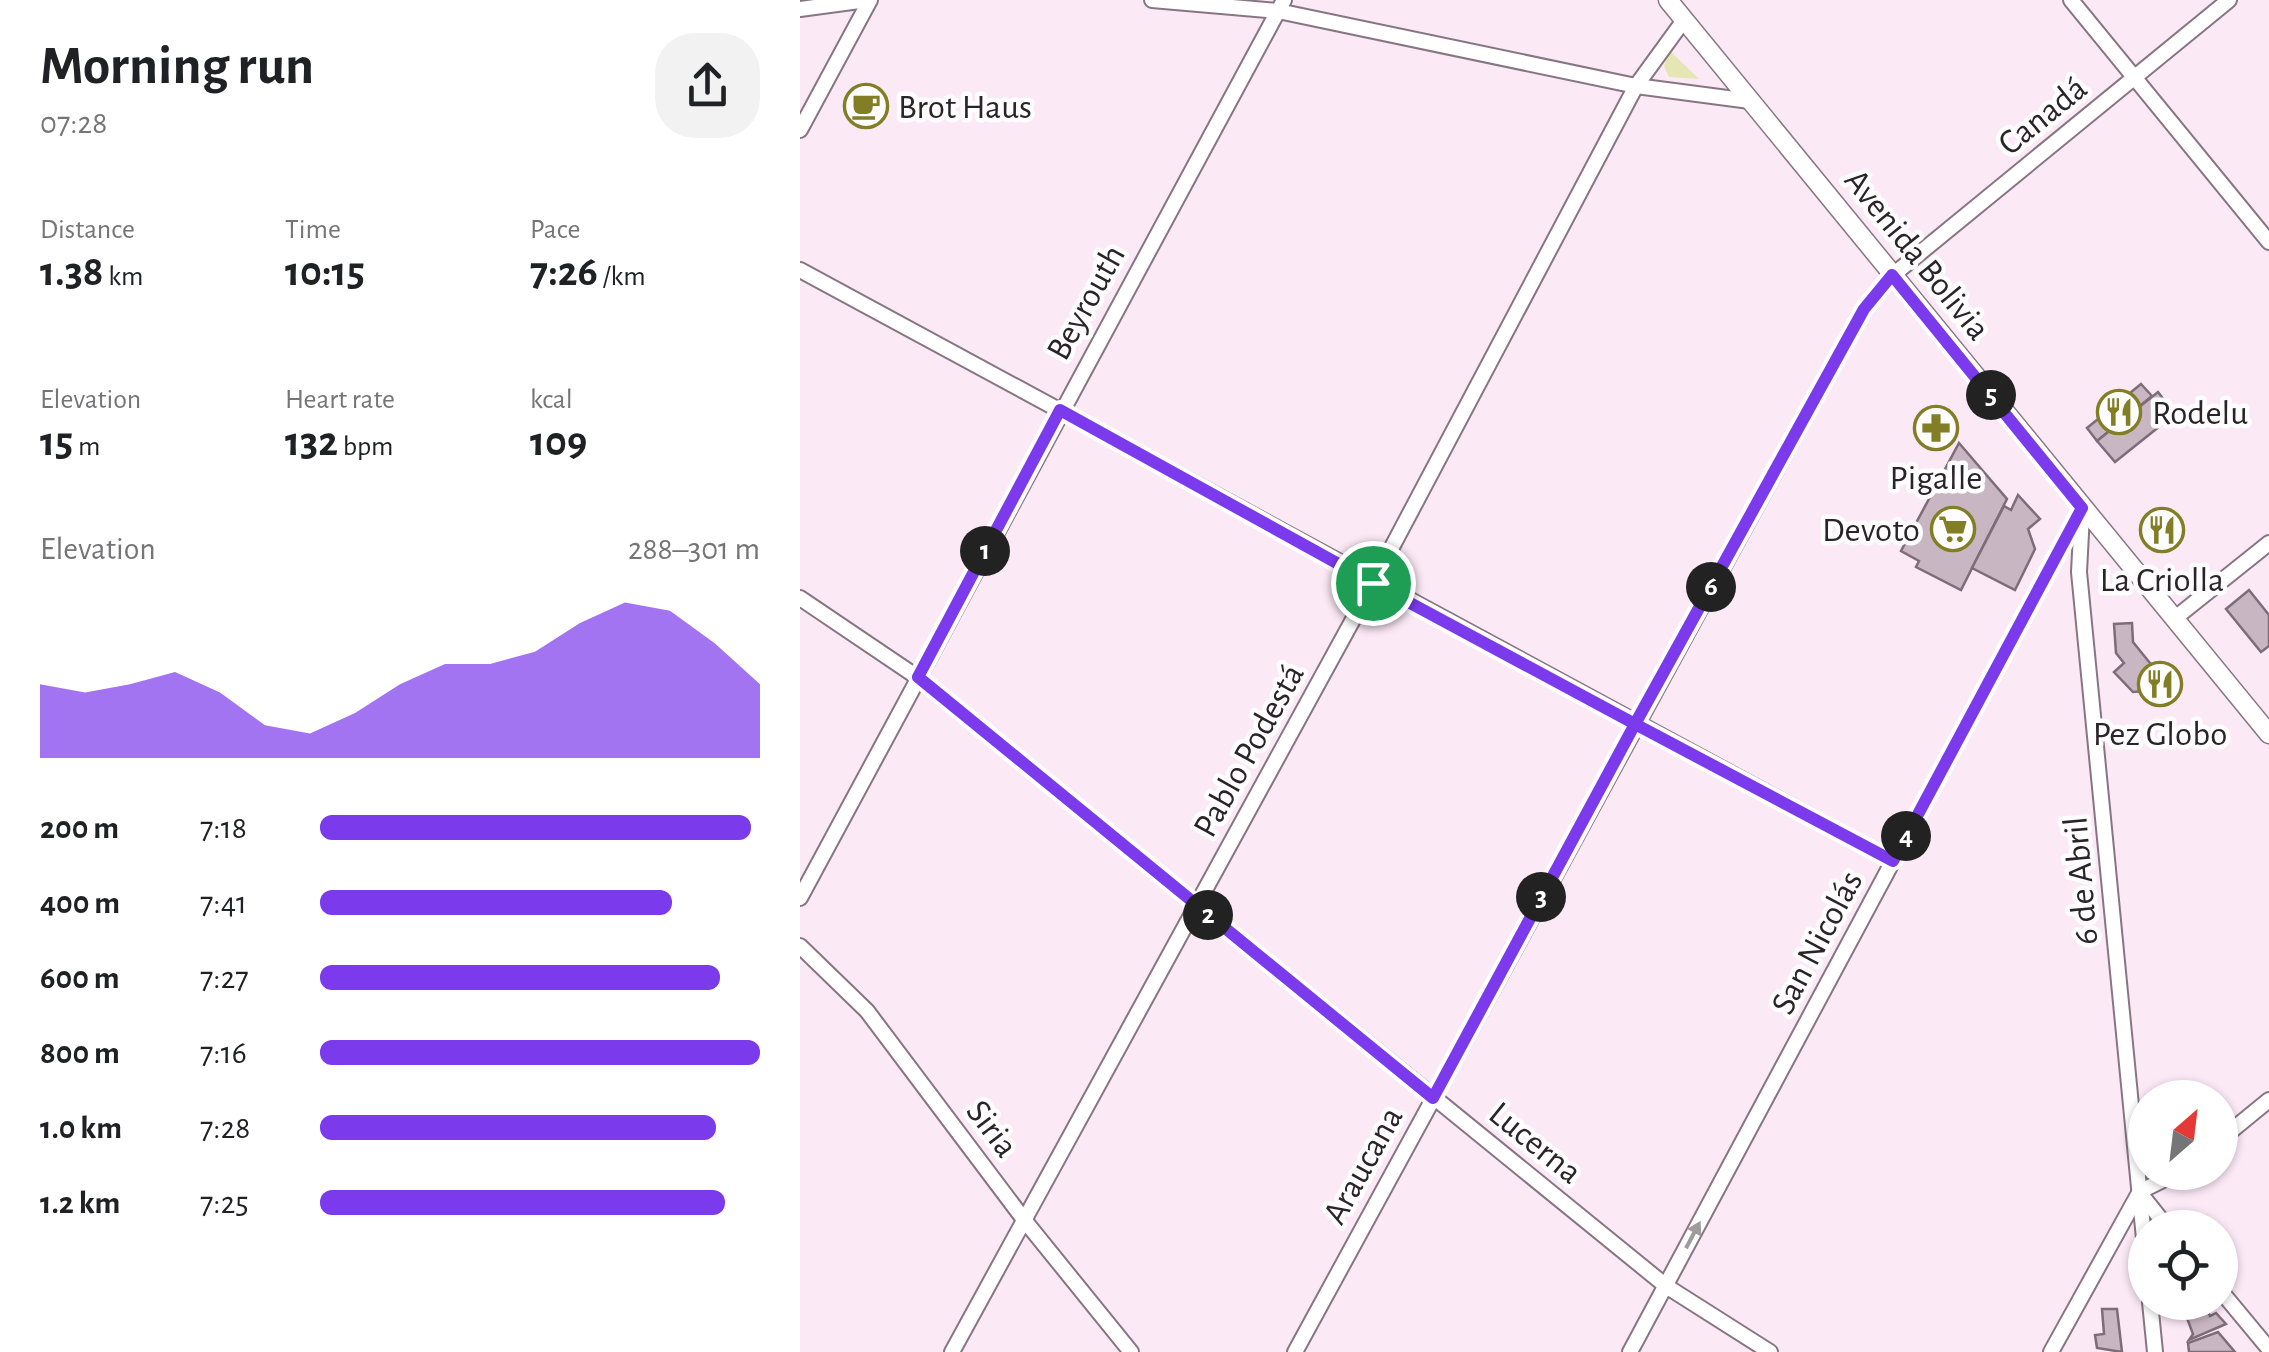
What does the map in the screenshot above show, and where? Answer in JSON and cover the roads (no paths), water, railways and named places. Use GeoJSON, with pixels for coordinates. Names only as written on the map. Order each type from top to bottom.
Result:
{"type":"FeatureCollection","features":[{"type":"Feature","properties":{"kind":"street"},"geometry":{"type":"LineString","coordinates":[[800,10],[869,0]]}},
{"type":"Feature","properties":{"kind":"street"},"geometry":{"type":"LineString","coordinates":[[800,130],[869,0]]}},
{"type":"Feature","properties":{"kind":"street"},"geometry":{"type":"LineString","coordinates":[[1152,0],[1281,6],[1636,86],[1750,100]]}},
{"type":"Feature","properties":{"kind":"street","name":"Avenida Bolivia"},"geometry":{"type":"LineString","coordinates":[[1668,0],[2269,734]]}},
{"type":"Feature","properties":{"kind":"street"},"geometry":{"type":"LineString","coordinates":[[2071,0],[2269,242]]}},
{"type":"Feature","properties":{"kind":"street","name":"Canadá"},"geometry":{"type":"LineString","coordinates":[[1892,275],[2228,0]]}},
{"type":"Feature","properties":{"kind":"street","name":"Beyrouth"},"geometry":{"type":"LineString","coordinates":[[800,898],[1281,6]]}},
{"type":"Feature","properties":{"kind":"street","name":"Pablo Podestá"},"geometry":{"type":"LineString","coordinates":[[952,1352],[1373,583],[1636,86],[1684,20]]}},
{"type":"Feature","properties":{"kind":"street"},"geometry":{"type":"LineString","coordinates":[[800,270],[1893,861]]}},
{"type":"Feature","properties":{"kind":"street","name":"Araucana"},"geometry":{"type":"LineString","coordinates":[[1295,1352],[1864,309],[1892,275]]}},
{"type":"Feature","properties":{"kind":"street","name":"San Nicolás"},"geometry":{"type":"LineString","coordinates":[[1630,1352],[2082,508]]}},
{"type":"Feature","properties":{"kind":"street","name":"6 de Abril"},"geometry":{"type":"LineString","coordinates":[[2082,508],[2079,572],[2142,1210]]}},
{"type":"Feature","properties":{"kind":"street"},"geometry":{"type":"LineString","coordinates":[[2174,620],[2269,543]]}},
{"type":"Feature","properties":{"kind":"street","name":"Lucerna"},"geometry":{"type":"LineString","coordinates":[[800,598],[918,677],[1666,1286],[1770,1352]]}},
{"type":"Feature","properties":{"kind":"street","name":"Siria"},"geometry":{"type":"LineString","coordinates":[[800,946],[867,1010],[1025,1221],[1131,1352]]}},
{"type":"Feature","properties":{"kind":"street"},"geometry":{"type":"LineString","coordinates":[[2238,1125],[2269,1100]]}},
{"type":"Feature","properties":{"kind":"street"},"geometry":{"type":"LineString","coordinates":[[2051,1352],[2144,1190]]}},
{"type":"Feature","properties":{"kind":"street"},"geometry":{"type":"LineString","coordinates":[[2140,1192],[2154,1210]]}},
{"type":"Feature","properties":{"kind":"street"},"geometry":{"type":"LineString","coordinates":[[2238,1312],[2269,1349]]}},
{"type":"Feature","properties":{"kind":"street"},"geometry":{"type":"LineString","coordinates":[[2152,1320],[2155,1352]]}},
{"type":"Feature","properties":{"kind":"place","name":"Brot Haus"},"geometry":{"type":"Point","coordinates":[866,106]}},
{"type":"Feature","properties":{"kind":"place","name":"Rodelu"},"geometry":{"type":"Point","coordinates":[2119,412]}},
{"type":"Feature","properties":{"kind":"place","name":"Pigalle"},"geometry":{"type":"Point","coordinates":[1936,428]}},
{"type":"Feature","properties":{"kind":"place","name":"Devoto"},"geometry":{"type":"Point","coordinates":[1953,529]}},
{"type":"Feature","properties":{"kind":"place","name":"La Criolla"},"geometry":{"type":"Point","coordinates":[2162,530]}},
{"type":"Feature","properties":{"kind":"place","name":"Pez Globo"},"geometry":{"type":"Point","coordinates":[2160,684]}}]}
